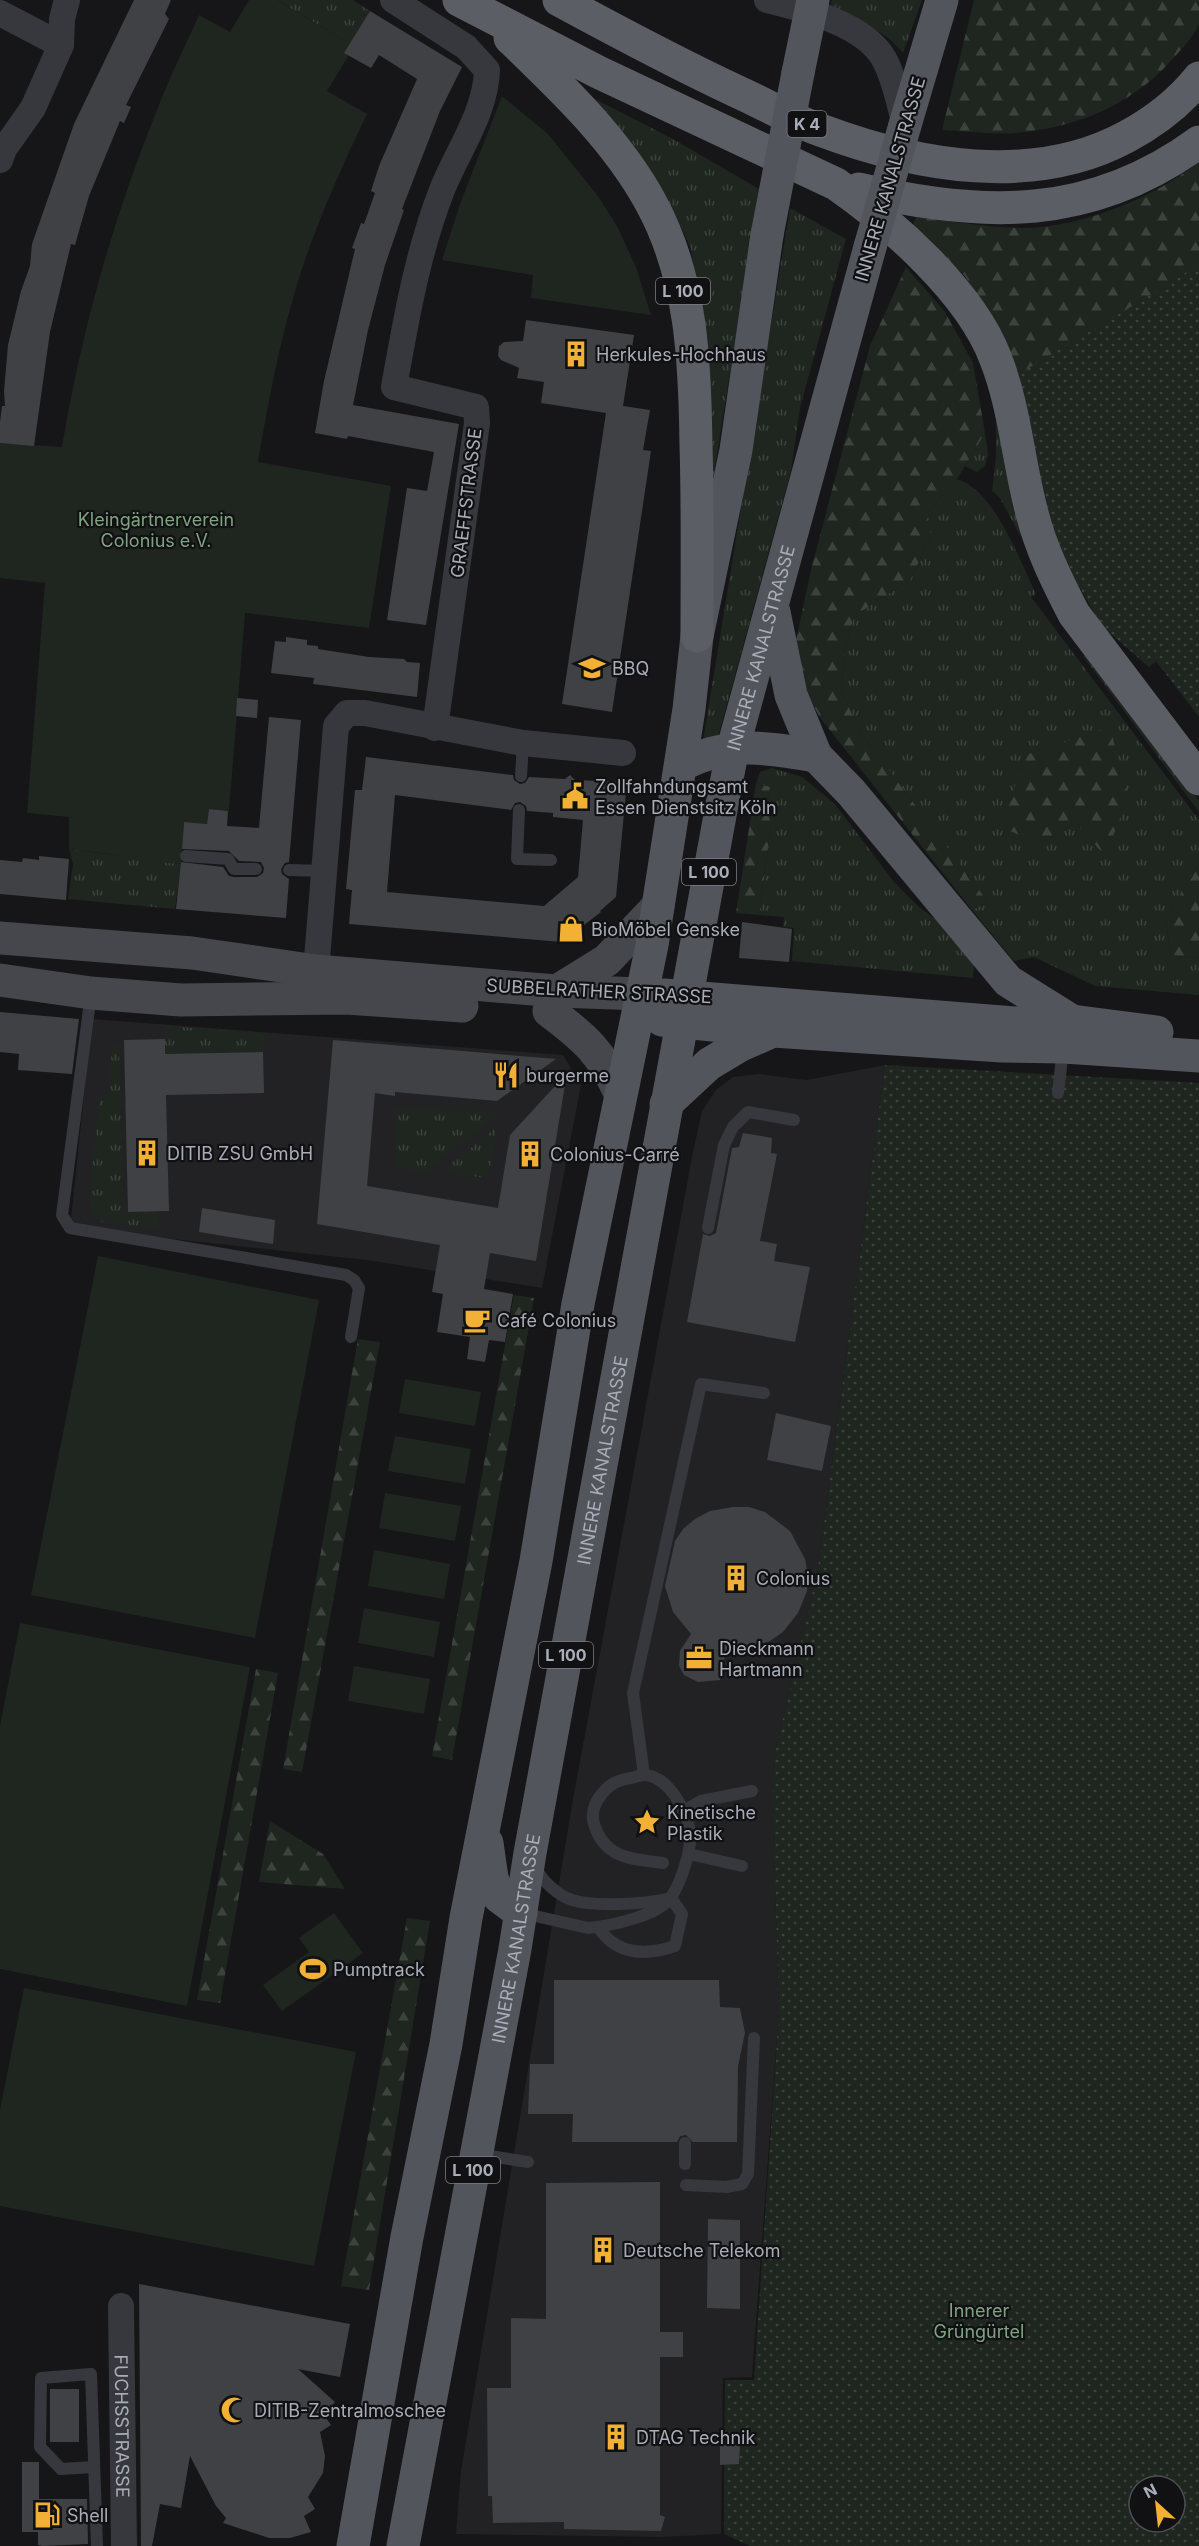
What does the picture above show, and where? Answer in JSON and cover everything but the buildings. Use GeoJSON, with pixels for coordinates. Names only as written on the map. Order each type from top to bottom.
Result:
{"type":"FeatureCollection","features":[{"type":"Feature","properties":{"kind":"highway","name":"K 4"},"geometry":{"type":"LineString","coordinates":[[559,0],[663,57],[821,131],[887,152],[960,164],[1022,167],[1068,160],[1107,147],[1146,126],[1173,105],[1199,78]]}},
{"type":"Feature","properties":{"kind":"highway","name":"K 4"},"geometry":{"type":"LineString","coordinates":[[472,7],[598,72],[836,184],[933,202],[993,209],[1062,203],[1104,192],[1152,172],[1199,142]]}},
{"type":"Feature","properties":{"kind":"highway","name":"L 100"},"geometry":{"type":"LineString","coordinates":[[472,7],[541,67],[614,148],[651,202],[673,251],[687,309],[693,355],[697,461],[698,636]]}},
{"type":"Feature","properties":{"kind":"highway"},"geometry":{"type":"LineString","coordinates":[[836,184],[869,207],[943,278],[968,309],[985,336],[995,356],[1008,399],[1039,539],[1058,584],[1074,614],[1199,779]]}},
{"type":"Feature","properties":{"kind":"main road","name":"INNERE KANALSTRASSE"},"geometry":{"type":"LineString","coordinates":[[403,2546],[733,748],[870,247],[942,0]]}},
{"type":"Feature","properties":{"kind":"main road","name":"L 100"},"geometry":{"type":"LineString","coordinates":[[354,2546],[400,2279],[446,2044],[462,1939],[536,1561],[579,1304],[658,906],[681,765],[698,636],[736,450],[767,235],[812,6]]}},
{"type":"Feature","properties":{"kind":"main road"},"geometry":{"type":"LineString","coordinates":[[772,607],[791,695],[816,756],[852,792],[1008,981],[1068,1034]]}},
{"type":"Feature","properties":{"kind":"main road"},"geometry":{"type":"LineString","coordinates":[[681,765],[694,758],[733,748],[756,746],[816,756]]}},
{"type":"Feature","properties":{"kind":"main road"},"geometry":{"type":"LineString","coordinates":[[620,1093],[606,1065],[553,1001],[607,960],[658,906]]}},
{"type":"Feature","properties":{"kind":"main road","name":"SUBBELRATHER STRASSE"},"geometry":{"type":"LineString","coordinates":[[0,938],[192,952],[316,971],[553,1001]]}},
{"type":"Feature","properties":{"kind":"main road"},"geometry":{"type":"LineString","coordinates":[[91,993],[118,947]]}},
{"type":"Feature","properties":{"kind":"main road"},"geometry":{"type":"LineString","coordinates":[[181,1000],[175,985],[175,975],[180,964],[192,952]]}},
{"type":"Feature","properties":{"kind":"main road","name":"SUBBELRATHER STRASSE"},"geometry":{"type":"LineString","coordinates":[[0,981],[91,993],[181,1000],[346,998],[553,1001],[684,1009],[932,1017],[1014,1023],[1199,1056]]}},
{"type":"Feature","properties":{"kind":"main road","name":"SUBBELRATHER STRASSE"},"geometry":{"type":"LineString","coordinates":[[684,1009],[773,1031],[1002,1046],[1068,1034],[1138,1030],[1199,1035]]}},
{"type":"Feature","properties":{"kind":"main road"},"geometry":{"type":"LineString","coordinates":[[666,1104],[709,1064],[739,1046],[773,1031]]}},
{"type":"Feature","properties":{"kind":"main road"},"geometry":{"type":"LineString","coordinates":[[483,1826],[492,1878],[499,1897],[521,1913]]}},
{"type":"Feature","properties":{"kind":"street"},"geometry":{"type":"LineString","coordinates":[[0,160],[4,148],[33,108],[61,45],[62,19],[67,0]]}},
{"type":"Feature","properties":{"kind":"street","name":"GRAEFFSTRASSE"},"geometry":{"type":"LineString","coordinates":[[393,0],[466,47],[487,70],[486,89],[442,191],[415,273],[394,387],[476,407],[477,423],[435,728]]}},
{"type":"Feature","properties":{"kind":"street"},"geometry":{"type":"LineString","coordinates":[[767,0],[812,6],[872,43],[883,57],[892,75],[905,125]]}},
{"type":"Feature","properties":{"kind":"street"},"geometry":{"type":"LineString","coordinates":[[0,13],[61,45]]}},
{"type":"Feature","properties":{"kind":"street"},"geometry":{"type":"LineString","coordinates":[[316,971],[336,726],[347,713],[365,712],[435,728],[523,743],[623,753]]}},
{"type":"Feature","properties":{"kind":"street","name":"FUCHSSTRASSE"},"geometry":{"type":"LineString","coordinates":[[124,2314],[124,2546]]}},
{"type":"Feature","properties":{"kind":"street"},"geometry":{"type":"LineString","coordinates":[[336,2546],[360,2512]]}},
{"type":"Feature","properties":{"kind":"lane"},"geometry":{"type":"LineString","coordinates":[[521,776],[523,743]]}},
{"type":"Feature","properties":{"kind":"lane"},"geometry":{"type":"LineString","coordinates":[[519,810],[517,859],[551,860]]}},
{"type":"Feature","properties":{"kind":"lane"},"geometry":{"type":"LineString","coordinates":[[186,856],[228,859],[234,868],[256,869]]}},
{"type":"Feature","properties":{"kind":"lane"},"geometry":{"type":"LineString","coordinates":[[289,870],[325,871]]}},
{"type":"Feature","properties":{"kind":"lane"},"geometry":{"type":"LineString","coordinates":[[91,993],[62,1215],[70,1228],[346,1275],[354,1280],[359,1288],[351,1337]]}},
{"type":"Feature","properties":{"kind":"lane"},"geometry":{"type":"LineString","coordinates":[[837,1035],[865,1022],[932,1017]]}},
{"type":"Feature","properties":{"kind":"lane"},"geometry":{"type":"LineString","coordinates":[[1058,1093],[1068,1034]]}},
{"type":"Feature","properties":{"kind":"lane"},"geometry":{"type":"LineString","coordinates":[[708,1228],[724,1145],[733,1127],[748,1112],[794,1120]]}},
{"type":"Feature","properties":{"kind":"lane"},"geometry":{"type":"LineString","coordinates":[[644,1775],[633,1694],[700,1384],[764,1393]]}},
{"type":"Feature","properties":{"kind":"lane"},"geometry":{"type":"LineString","coordinates":[[521,1913],[588,1928],[598,1927],[653,1912],[671,1898],[689,1854],[690,1832],[667,1785],[644,1775],[608,1786],[597,1800],[592,1818],[604,1846],[616,1854],[663,1863]]}},
{"type":"Feature","properties":{"kind":"lane"},"geometry":{"type":"LineString","coordinates":[[682,1812],[701,1801],[752,1791]]}},
{"type":"Feature","properties":{"kind":"lane"},"geometry":{"type":"LineString","coordinates":[[530,1853],[539,1876],[572,1900],[644,1904],[671,1898]]}},
{"type":"Feature","properties":{"kind":"lane"},"geometry":{"type":"LineString","coordinates":[[689,1854],[742,1866]]}},
{"type":"Feature","properties":{"kind":"lane"},"geometry":{"type":"LineString","coordinates":[[598,1927],[605,1939],[623,1951],[659,1951],[675,1946],[682,1914],[671,1898]]}},
{"type":"Feature","properties":{"kind":"lane"},"geometry":{"type":"LineString","coordinates":[[686,2185],[727,2187],[742,2184],[748,2174],[754,2038]]}},
{"type":"Feature","properties":{"kind":"lane"},"geometry":{"type":"LineString","coordinates":[[685,2164],[686,2143]]}},
{"type":"Feature","properties":{"kind":"lane"},"geometry":{"type":"LineString","coordinates":[[476,2154],[528,2162]]}},
{"type":"Feature","properties":{"kind":"lane"},"geometry":{"type":"LineString","coordinates":[[94,2467],[61,2469],[40,2447],[41,2378],[92,2374],[97,2546]]}},
{"type":"Feature","properties":{"kind":"shaded area"},"geometry":{"type":"Polygon","coordinates":[[[92,1019],[563,1055],[581,1085],[542,1288],[367,1260],[70,1228],[92,1019]]]}},
{"type":"Feature","properties":{"kind":"shaded area"},"geometry":{"type":"Polygon","coordinates":[[[885,1065],[818,1569],[774,1757],[772,1792],[779,2009],[752,2377],[723,2378],[721,2534],[662,2537],[456,2534],[461,2471],[573,1799],[702,1111],[716,1090],[733,1077],[759,1074],[807,1080],[885,1065]]]}},
{"type":"Feature","properties":{"kind":"green space","name":"Kleingärtnerverein Colonius e.V."},"geometry":{"type":"Polygon","coordinates":[[[249,0],[277,0],[350,44],[349,55],[327,91],[367,114],[319,222],[296,288],[274,374],[258,462],[391,486],[369,628],[245,613],[229,811],[209,809],[207,824],[184,822],[181,864],[133,860],[115,855],[69,849],[69,817],[27,813],[45,583],[0,578],[0,443],[62,447],[78,362],[100,278],[139,155],[165,90],[199,15],[230,32],[249,0]]]}},
{"type":"Feature","properties":{"kind":"green space"},"geometry":{"type":"Polygon","coordinates":[[[277,0],[353,0],[370,11],[350,44],[277,0]]]}},
{"type":"Feature","properties":{"kind":"green space"},"geometry":{"type":"Polygon","coordinates":[[[832,0],[922,0],[903,53],[879,32],[860,22],[829,11],[832,0]]]}},
{"type":"Feature","properties":{"kind":"green space"},"geometry":{"type":"Polygon","coordinates":[[[974,0],[1199,0],[1199,23],[1186,44],[1153,79],[1118,103],[1099,112],[1059,126],[1016,133],[942,130],[974,0]]]}},
{"type":"Feature","properties":{"kind":"green space"},"geometry":{"type":"Polygon","coordinates":[[[585,94],[673,139],[759,189],[712,486],[705,347],[691,249],[674,212],[642,161],[585,94]]]}},
{"type":"Feature","properties":{"kind":"green space"},"geometry":{"type":"Polygon","coordinates":[[[502,96],[548,134],[598,196],[617,226],[636,267],[651,315],[531,298],[533,275],[442,260],[460,204],[502,96]]]}},
{"type":"Feature","properties":{"kind":"green space"},"geometry":{"type":"Polygon","coordinates":[[[1199,162],[1199,299],[1130,606],[996,328],[965,276],[911,230],[916,217],[1011,228],[1070,222],[1094,216],[1140,198],[1199,162]]]}},
{"type":"Feature","properties":{"kind":"green space"},"geometry":{"type":"Polygon","coordinates":[[[790,208],[846,239],[800,408],[791,471],[718,737],[703,741],[790,208]]]}},
{"type":"Feature","properties":{"kind":"green space"},"geometry":{"type":"Polygon","coordinates":[[[1199,263],[1199,717],[1156,661],[1149,667],[1103,627],[1061,556],[1043,507],[1015,376],[1174,281],[1199,263]]]}},
{"type":"Feature","properties":{"kind":"green space"},"geometry":{"type":"Polygon","coordinates":[[[906,267],[945,312],[973,363],[985,433],[957,479],[928,512],[930,538],[910,580],[854,616],[845,649],[841,691],[861,733],[988,902],[972,910],[821,719],[806,693],[794,650],[811,570],[870,346],[906,267]]]}},
{"type":"Feature","properties":{"kind":"green space"},"geometry":{"type":"Polygon","coordinates":[[[996,416],[1026,535],[1021,537],[1000,498],[992,491],[996,457],[996,416]]]}},
{"type":"Feature","properties":{"kind":"green space"},"geometry":{"type":"Polygon","coordinates":[[[985,433],[988,454],[985,466],[977,472],[965,466],[985,433]]]}},
{"type":"Feature","properties":{"kind":"green space"},"geometry":{"type":"Polygon","coordinates":[[[957,479],[971,486],[983,497],[1014,545],[1036,594],[1031,597],[1199,820],[1199,863],[1166,919],[1170,955],[1199,958],[1199,995],[1095,986],[1034,957],[1014,961],[972,910],[988,902],[861,733],[841,691],[845,649],[854,616],[910,580],[930,538],[928,512],[957,479]],[[1110,728],[1025,755],[1038,844],[1076,823],[1105,856],[1110,728]]]}},
{"type":"Feature","properties":{"kind":"green space"},"geometry":{"type":"Polygon","coordinates":[[[1087,653],[1199,801],[1199,812],[1083,656],[1087,653]]]}},
{"type":"Feature","properties":{"kind":"green space"},"geometry":{"type":"Polygon","coordinates":[[[1110,727],[1128,798],[1105,856],[1076,823],[1038,844],[1002,827],[1025,755],[1110,727]]]}},
{"type":"Feature","properties":{"kind":"green space"},"geometry":{"type":"Polygon","coordinates":[[[772,768],[802,777],[834,803],[894,882],[918,906],[940,923],[974,964],[973,978],[792,961],[794,928],[783,927],[784,917],[759,915],[771,824],[766,807],[770,787],[756,783],[760,772],[772,768]]]}},
{"type":"Feature","properties":{"kind":"green space"},"geometry":{"type":"Polygon","coordinates":[[[756,783],[770,787],[766,807],[771,824],[759,915],[736,913],[756,783]]]}},
{"type":"Feature","properties":{"kind":"green space"},"geometry":{"type":"Polygon","coordinates":[[[69,849],[181,864],[175,909],[68,899],[73,864],[69,849]]]}},
{"type":"Feature","properties":{"kind":"green space"},"geometry":{"type":"Polygon","coordinates":[[[1199,863],[1199,958],[1170,955],[1166,919],[1199,863]]]}},
{"type":"Feature","properties":{"kind":"green space"},"geometry":{"type":"Polygon","coordinates":[[[169,1026],[264,1034],[263,1052],[165,1054],[165,1039],[169,1026]]]}},
{"type":"Feature","properties":{"kind":"green space"},"geometry":{"type":"Polygon","coordinates":[[[119,1044],[123,1212],[158,1212],[158,1228],[102,1222],[91,1208],[90,1191],[100,1094],[109,1094],[112,1045],[119,1044]]]}},
{"type":"Feature","properties":{"kind":"green space","name":"Innerer Grüngürtel"},"geometry":{"type":"Polygon","coordinates":[[[885,1065],[1199,1083],[1199,2546],[750,2546],[724,2534],[725,2380],[754,2380],[779,2009],[772,1792],[774,1757],[818,1569],[885,1065]]]}},
{"type":"Feature","properties":{"kind":"green space"},"geometry":{"type":"Polygon","coordinates":[[[395,1109],[495,1113],[496,1115],[425,1173],[396,1166],[395,1109]]]}},
{"type":"Feature","properties":{"kind":"green space"},"geometry":{"type":"Polygon","coordinates":[[[497,1127],[488,1178],[446,1173],[448,1166],[497,1127]]]}},
{"type":"Feature","properties":{"kind":"green space"},"geometry":{"type":"Polygon","coordinates":[[[98,1256],[319,1300],[255,1638],[31,1595],[98,1256]]]}},
{"type":"Feature","properties":{"kind":"green space"},"geometry":{"type":"Polygon","coordinates":[[[514,1295],[534,1298],[452,1760],[432,1756],[514,1295]]]}},
{"type":"Feature","properties":{"kind":"green space"},"geometry":{"type":"Polygon","coordinates":[[[358,1339],[380,1342],[302,1772],[283,1769],[358,1339]]]}},
{"type":"Feature","properties":{"kind":"green space"},"geometry":{"type":"Polygon","coordinates":[[[405,1379],[481,1392],[475,1426],[399,1413],[405,1379]]]}},
{"type":"Feature","properties":{"kind":"green space"},"geometry":{"type":"Polygon","coordinates":[[[395,1436],[471,1449],[465,1484],[388,1471],[395,1436]]]}},
{"type":"Feature","properties":{"kind":"green space"},"geometry":{"type":"Polygon","coordinates":[[[385,1493],[461,1506],[455,1541],[379,1528],[385,1493]]]}},
{"type":"Feature","properties":{"kind":"green space"},"geometry":{"type":"Polygon","coordinates":[[[374,1550],[450,1564],[444,1599],[368,1586],[374,1550]]]}},
{"type":"Feature","properties":{"kind":"green space"},"geometry":{"type":"Polygon","coordinates":[[[364,1608],[440,1622],[434,1657],[358,1643],[364,1608]]]}},
{"type":"Feature","properties":{"kind":"green space"},"geometry":{"type":"Polygon","coordinates":[[[20,1623],[250,1667],[187,2006],[0,1969],[0,1726],[20,1623]]]}},
{"type":"Feature","properties":{"kind":"green space"},"geometry":{"type":"Polygon","coordinates":[[[354,1666],[430,1679],[424,1714],[348,1701],[354,1666]]]}},
{"type":"Feature","properties":{"kind":"green space"},"geometry":{"type":"Polygon","coordinates":[[[256,1669],[278,1673],[220,2003],[197,2000],[256,1669]]]}},
{"type":"Feature","properties":{"kind":"green space"},"geometry":{"type":"Polygon","coordinates":[[[270,1821],[323,1854],[345,1889],[259,1882],[270,1821]]]}},
{"type":"Feature","properties":{"kind":"green space","name":"Pumptrack"},"geometry":{"type":"Polygon","coordinates":[[[334,1913],[363,1953],[282,2011],[263,1985],[309,1952],[299,1938],[334,1913]]]}},
{"type":"Feature","properties":{"kind":"green space"},"geometry":{"type":"Polygon","coordinates":[[[407,1918],[430,1921],[369,2290],[341,2286],[407,1918]]]}},
{"type":"Feature","properties":{"kind":"green space"},"geometry":{"type":"Polygon","coordinates":[[[24,1988],[356,2052],[314,2266],[0,2206],[0,2110],[24,1988]]]}},
{"type":"Feature","properties":{"kind":"place","name":"Herkules-Hochhaus"},"geometry":{"type":"Point","coordinates":[576,354]}},
{"type":"Feature","properties":{"kind":"place","name":"BBQ"},"geometry":{"type":"Point","coordinates":[592,668]}},
{"type":"Feature","properties":{"kind":"place","name":"Zollfahndungsamt Essen Dienstsitz Köln"},"geometry":{"type":"Point","coordinates":[575,796]}},
{"type":"Feature","properties":{"kind":"place","name":"BioMöbel Genske"},"geometry":{"type":"Point","coordinates":[571,929]}},
{"type":"Feature","properties":{"kind":"place","name":"burgerme"},"geometry":{"type":"Point","coordinates":[506,1075]}},
{"type":"Feature","properties":{"kind":"place","name":"DITIB ZSU GmbH"},"geometry":{"type":"Point","coordinates":[147,1153]}},
{"type":"Feature","properties":{"kind":"place","name":"Colonius-Carré"},"geometry":{"type":"Point","coordinates":[530,1154]}},
{"type":"Feature","properties":{"kind":"place","name":"Café Colonius"},"geometry":{"type":"Point","coordinates":[477,1320]}},
{"type":"Feature","properties":{"kind":"place","name":"Colonius"},"geometry":{"type":"Point","coordinates":[736,1578]}},
{"type":"Feature","properties":{"kind":"place","name":"Dieckmann Hartmann"},"geometry":{"type":"Point","coordinates":[699,1658]}},
{"type":"Feature","properties":{"kind":"place","name":"Kinetische Plastik"},"geometry":{"type":"Point","coordinates":[647,1822]}},
{"type":"Feature","properties":{"kind":"place","name":"Pumptrack"},"geometry":{"type":"Point","coordinates":[313,1969]}},
{"type":"Feature","properties":{"kind":"place","name":"Deutsche Telekom"},"geometry":{"type":"Point","coordinates":[603,2250]}},
{"type":"Feature","properties":{"kind":"place","name":"DITIB-Zentralmoschee"},"geometry":{"type":"Point","coordinates":[234,2410]}},
{"type":"Feature","properties":{"kind":"place","name":"DTAG Technik"},"geometry":{"type":"Point","coordinates":[616,2437]}},
{"type":"Feature","properties":{"kind":"place","name":"Shell"},"geometry":{"type":"Point","coordinates":[47,2515]}}]}
